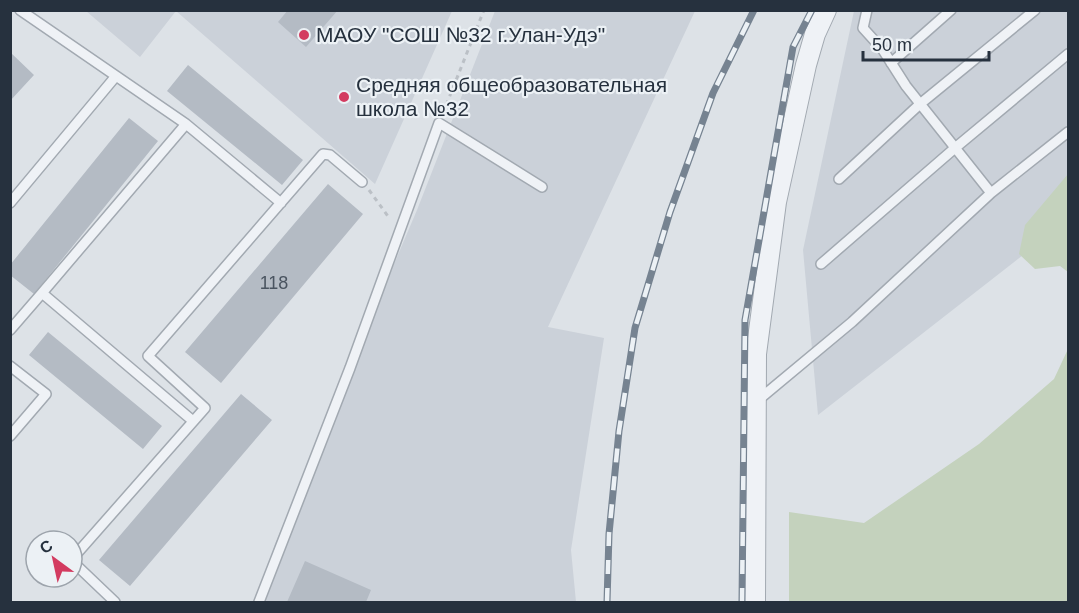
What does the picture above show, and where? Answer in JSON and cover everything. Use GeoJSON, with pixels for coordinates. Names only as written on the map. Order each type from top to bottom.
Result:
{"type":"FeatureCollection","features":[{"type":"Feature","properties":{"kind":"street"},"geometry":{"type":"LineString","coordinates":[[755,603],[756,354],[776,202],[806,64],[815,34],[826,10]]}},
{"type":"Feature","properties":{"kind":"lane"},"geometry":{"type":"LineString","coordinates":[[20,10],[186,124],[281,203]]}},
{"type":"Feature","properties":{"kind":"lane"},"geometry":{"type":"LineString","coordinates":[[867,10],[863,28],[992,194]]}},
{"type":"Feature","properties":{"kind":"lane"},"geometry":{"type":"LineString","coordinates":[[891,63],[951,10]]}},
{"type":"Feature","properties":{"kind":"lane"},"geometry":{"type":"LineString","coordinates":[[839,179],[920,104],[1035,10]]}},
{"type":"Feature","properties":{"kind":"lane"},"geometry":{"type":"LineString","coordinates":[[821,264],[1068,54]]}},
{"type":"Feature","properties":{"kind":"lane"},"geometry":{"type":"LineString","coordinates":[[10,203],[116,76]]}},
{"type":"Feature","properties":{"kind":"lane"},"geometry":{"type":"LineString","coordinates":[[259,603],[350,368],[439,123],[542,187]]}},
{"type":"Feature","properties":{"kind":"lane"},"geometry":{"type":"LineString","coordinates":[[10,330],[186,124]]}},
{"type":"Feature","properties":{"kind":"lane"},"geometry":{"type":"LineString","coordinates":[[755,402],[852,322],[992,194],[1068,132]]}},
{"type":"Feature","properties":{"kind":"lane"},"geometry":{"type":"LineString","coordinates":[[84,546],[205,408],[148,356],[323,154],[330,155],[363,182]]}},
{"type":"Feature","properties":{"kind":"lane"},"geometry":{"type":"LineString","coordinates":[[42,293],[193,421]]}},
{"type":"Feature","properties":{"kind":"lane"},"geometry":{"type":"LineString","coordinates":[[10,366],[46,394],[10,436]]}},
{"type":"Feature","properties":{"kind":"lane"},"geometry":{"type":"LineString","coordinates":[[84,572],[115,603]]}},
{"type":"Feature","properties":{"kind":"path"},"geometry":{"type":"LineString","coordinates":[[439,123],[484,10]]}},
{"type":"Feature","properties":{"kind":"path"},"geometry":{"type":"LineString","coordinates":[[363,182],[399,233]]}},
{"type":"Feature","properties":{"kind":"shaded area"},"geometry":{"type":"Polygon","coordinates":[[[86,11],[176,11],[140,57],[86,11]]]}},
{"type":"Feature","properties":{"kind":"shaded area","name":"Средняя общеобразовательная школа №32"},"geometry":{"type":"Polygon","coordinates":[[[176,11],[452,11],[375,184],[176,11]]]}},
{"type":"Feature","properties":{"kind":"shaded area"},"geometry":{"type":"Polygon","coordinates":[[[495,11],[695,11],[548,327],[604,338],[571,550],[576,602],[256,602],[275,544],[417,210],[495,11]]]}},
{"type":"Feature","properties":{"kind":"shaded area"},"geometry":{"type":"Polygon","coordinates":[[[854,11],[1068,11],[1068,220],[818,415],[803,250],[854,11]]]}},
{"type":"Feature","properties":{"kind":"green space"},"geometry":{"type":"Polygon","coordinates":[[[1068,174],[1068,272],[1060,266],[1035,269],[1019,254],[1025,225],[1068,174]]]}},
{"type":"Feature","properties":{"kind":"green space"},"geometry":{"type":"Polygon","coordinates":[[[1068,349],[1068,602],[789,602],[789,512],[864,523],[979,444],[1054,379],[1068,349]]]}},
{"type":"Feature","properties":{"kind":"building","name":"МАОУ \"СОШ №32 г.Улан-Удэ\""},"geometry":{"type":"Polygon","coordinates":[[[288,10],[338,10],[306,47],[278,22],[288,10]]]}},
{"type":"Feature","properties":{"kind":"building"},"geometry":{"type":"Polygon","coordinates":[[[10,52],[34,75],[10,101],[10,52]]]}},
{"type":"Feature","properties":{"kind":"building"},"geometry":{"type":"Polygon","coordinates":[[[188,65],[303,160],[282,185],[167,91],[188,65]]]}},
{"type":"Feature","properties":{"kind":"building"},"geometry":{"type":"Polygon","coordinates":[[[129,118],[158,141],[34,294],[10,275],[10,265],[129,118]]]}},
{"type":"Feature","properties":{"kind":"building"},"geometry":{"type":"Polygon","coordinates":[[[328,184],[363,214],[221,383],[185,352],[328,184]]]}},
{"type":"Feature","properties":{"kind":"building"},"geometry":{"type":"Polygon","coordinates":[[[48,332],[162,426],[143,449],[29,355],[48,332]]]}},
{"type":"Feature","properties":{"kind":"building"},"geometry":{"type":"Polygon","coordinates":[[[241,394],[272,420],[130,586],[99,560],[241,394]]]}},
{"type":"Feature","properties":{"kind":"building"},"geometry":{"type":"Polygon","coordinates":[[[305,561],[371,590],[366,602],[287,602],[305,561]]]}},
{"type":"Feature","properties":{"kind":"railway"},"geometry":{"type":"LineString","coordinates":[[607,602],[609,534],[619,431],[635,328],[670,212],[713,93],[754,10]]}},
{"type":"Feature","properties":{"kind":"railway"},"geometry":{"type":"LineString","coordinates":[[742,602],[745,320],[793,47],[812,10]]}},
{"type":"Feature","properties":{"kind":"place","name":"МАОУ \"СОШ №32 г.Улан-Удэ\""},"geometry":{"type":"Point","coordinates":[304,35]}},
{"type":"Feature","properties":{"kind":"place","name":"Средняя общеобразовательная школа №32"},"geometry":{"type":"Point","coordinates":[344,97]}}]}
